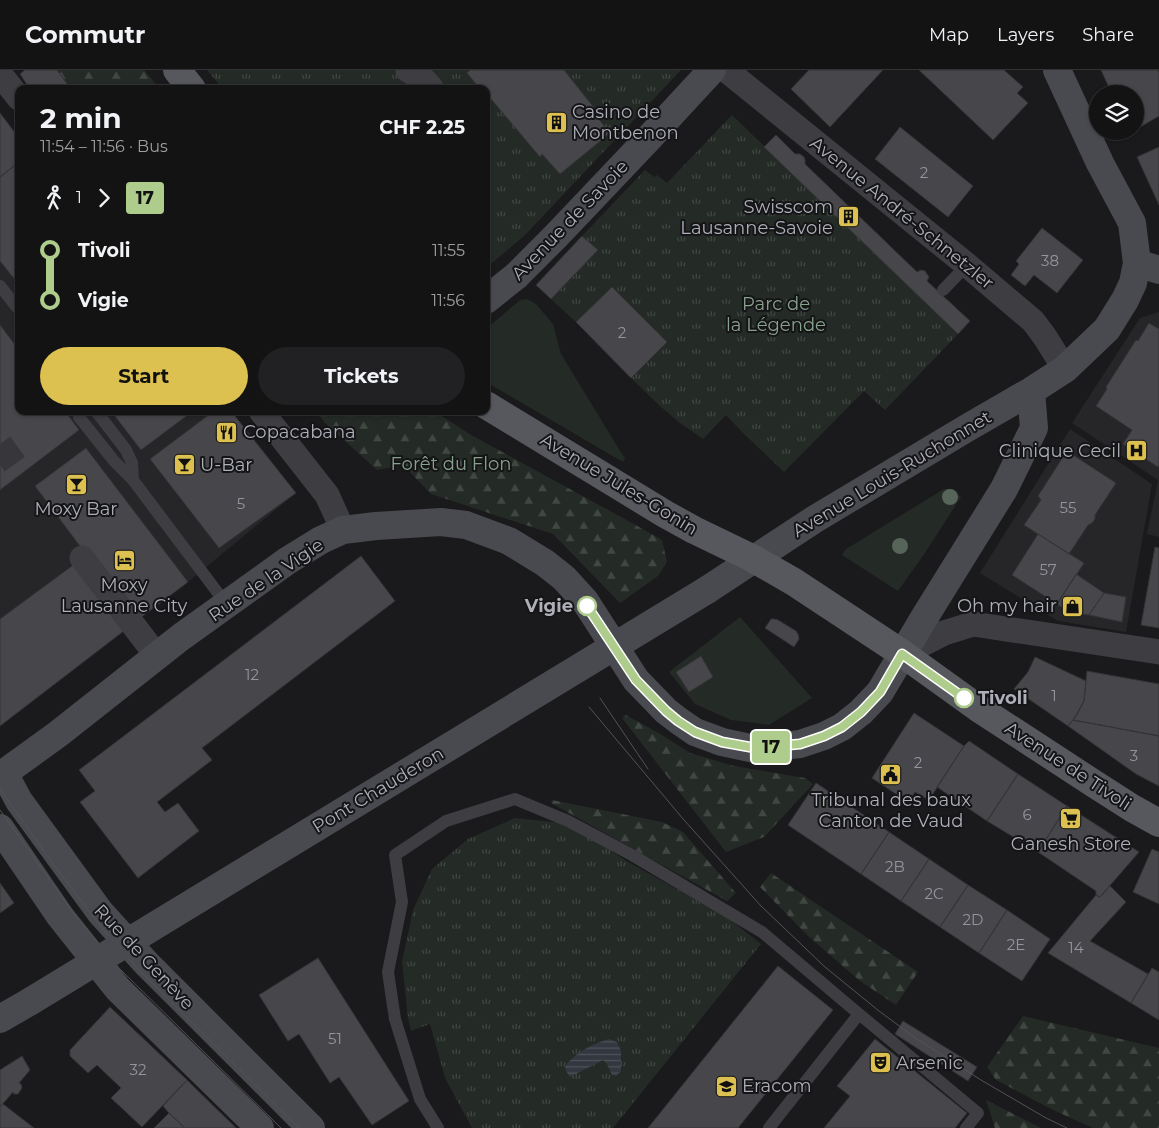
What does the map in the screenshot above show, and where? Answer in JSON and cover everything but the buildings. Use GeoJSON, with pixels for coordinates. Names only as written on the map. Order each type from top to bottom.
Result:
{"type":"FeatureCollection","features":[{"type":"Feature","properties":{"kind":"main road"},"geometry":{"type":"LineString","coordinates":[[176,70],[189,85]]}},
{"type":"Feature","properties":{"kind":"main road","name":"Avenue Jules-Gonin"},"geometry":{"type":"LineString","coordinates":[[490,407],[666,514],[754,559]]}},
{"type":"Feature","properties":{"kind":"main road","name":"Avenue de Tivoli"},"geometry":{"type":"LineString","coordinates":[[754,559],[794,582],[902,654],[978,708],[1096,785],[1132,808],[1159,822]]}},
{"type":"Feature","properties":{"kind":"street"},"geometry":{"type":"LineString","coordinates":[[408,70],[428,85]]}},
{"type":"Feature","properties":{"kind":"street","name":"Avenue de Savoie"},"geometry":{"type":"LineString","coordinates":[[490,297],[516,276],[556,236],[712,70]]}},
{"type":"Feature","properties":{"kind":"street","name":"Avenue André-Schnetzler"},"geometry":{"type":"LineString","coordinates":[[726,70],[967,265],[1033,321],[1065,369]]}},
{"type":"Feature","properties":{"kind":"street","name":"Avenue Louis-Ruchonnet"},"geometry":{"type":"LineString","coordinates":[[754,559],[822,514],[1065,369],[1107,328],[1125,300],[1133,283],[1148,266],[1132,223],[1100,163],[1057,70]]}},
{"type":"Feature","properties":{"kind":"street"},"geometry":{"type":"LineString","coordinates":[[0,74],[15,93]]}},
{"type":"Feature","properties":{"kind":"street"},"geometry":{"type":"LineString","coordinates":[[902,654],[1004,489],[1034,428],[1030,391]]}},
{"type":"Feature","properties":{"kind":"street"},"geometry":{"type":"LineString","coordinates":[[264,415],[327,495],[343,530]]}},
{"type":"Feature","properties":{"kind":"street","name":"Rue de la Vigie"},"geometry":{"type":"LineString","coordinates":[[1,772],[58,734],[157,656],[287,561],[321,540],[343,530],[440,522],[466,525],[521,547],[564,578],[585,601],[632,675],[651,696],[678,721],[695,732],[722,742],[755,748],[800,744],[824,736],[842,727],[871,703],[883,688],[902,654]]}},
{"type":"Feature","properties":{"kind":"street"},"geometry":{"type":"LineString","coordinates":[[82,558],[157,656]]}},
{"type":"Feature","properties":{"kind":"street","name":"Pont Chauderon"},"geometry":{"type":"LineString","coordinates":[[0,1019],[708,590],[754,559]]}},
{"type":"Feature","properties":{"kind":"street"},"geometry":{"type":"LineString","coordinates":[[902,654],[944,632],[973,624],[1159,652]]}},
{"type":"Feature","properties":{"kind":"street","name":"Rue de Genève"},"geometry":{"type":"LineString","coordinates":[[1,772],[19,801],[100,912],[146,963],[311,1128]]}},
{"type":"Feature","properties":{"kind":"street","name":"Rue de Genève"},"geometry":{"type":"LineString","coordinates":[[0,828],[60,916],[118,989],[260,1128]]}},
{"type":"Feature","properties":{"kind":"lane"},"geometry":{"type":"LineString","coordinates":[[943,290],[967,265]]}},
{"type":"Feature","properties":{"kind":"lane"},"geometry":{"type":"LineString","coordinates":[[0,286],[15,305]]}},
{"type":"Feature","properties":{"kind":"lane"},"geometry":{"type":"LineString","coordinates":[[99,415],[126,450],[132,462],[133,480]]}},
{"type":"Feature","properties":{"kind":"lane"},"geometry":{"type":"LineString","coordinates":[[79,417],[114,461],[133,480],[227,605]]}},
{"type":"Feature","properties":{"kind":"lane"},"geometry":{"type":"LineString","coordinates":[[438,1128],[420,1098],[395,1019],[388,972],[402,902],[395,855],[446,821],[515,799],[568,821],[632,855],[762,932],[978,1113],[966,1128]]}},
{"type":"Feature","properties":{"kind":"lane"},"geometry":{"type":"LineString","coordinates":[[769,1128],[859,1014]]}},
{"type":"Feature","properties":{"kind":"shaded area"},"geometry":{"type":"Polygon","coordinates":[[[0,113],[15,133],[15,415],[234,415],[296,493],[188,582],[0,726],[0,113]]]}},
{"type":"Feature","properties":{"kind":"shaded area","name":"Clinique Cecil"},"geometry":{"type":"Polygon","coordinates":[[[1159,312],[1159,537],[1147,534],[1158,480],[1072,423],[1140,318],[1159,312]]]}},
{"type":"Feature","properties":{"kind":"shaded area"},"geometry":{"type":"Polygon","coordinates":[[[1070,429],[1152,484],[1126,632],[1058,621],[980,573],[1070,429]]]}},
{"type":"Feature","properties":{"kind":"shaded area"},"geometry":{"type":"Polygon","coordinates":[[[609,1039],[617,1042],[621,1051],[621,1071],[616,1076],[612,1075],[603,1060],[570,1077],[565,1066],[575,1056],[585,1049],[609,1039]]]}},
{"type":"Feature","properties":{"kind":"green space"},"geometry":{"type":"Polygon","coordinates":[[[57,70],[144,70],[157,85],[68,85],[57,70]]]}},
{"type":"Feature","properties":{"kind":"green space"},"geometry":{"type":"Polygon","coordinates":[[[207,70],[681,70],[524,236],[490,265],[490,85],[220,85],[207,70]]]}},
{"type":"Feature","properties":{"kind":"green space","name":"Parc de la Légende"},"geometry":{"type":"Polygon","coordinates":[[[732,115],[958,334],[885,410],[864,391],[784,472],[726,415],[703,439],[661,407],[631,378],[667,342],[612,287],[576,322],[551,299],[598,250],[582,236],[645,170],[654,177],[657,175],[667,183],[732,115]]]}},
{"type":"Feature","properties":{"kind":"green space"},"geometry":{"type":"Polygon","coordinates":[[[527,299],[536,304],[553,324],[561,354],[625,458],[624,461],[490,384],[490,326],[520,300],[527,299]]]}},
{"type":"Feature","properties":{"kind":"green space","name":"Forêt du Flon"},"geometry":{"type":"Polygon","coordinates":[[[319,415],[440,415],[471,435],[662,540],[667,562],[658,576],[620,603],[553,534],[431,494],[403,465],[377,470],[325,423],[319,415]]]}},
{"type":"Feature","properties":{"kind":"green space"},"geometry":{"type":"Polygon","coordinates":[[[944,489],[953,489],[961,497],[898,591],[842,555],[846,549],[944,489]]]}},
{"type":"Feature","properties":{"kind":"green space"},"geometry":{"type":"Polygon","coordinates":[[[740,617],[812,698],[769,725],[731,720],[695,704],[669,672],[740,617]]]}},
{"type":"Feature","properties":{"kind":"green space"},"geometry":{"type":"Polygon","coordinates":[[[626,715],[690,753],[734,766],[805,778],[813,784],[764,837],[726,852],[622,718],[626,715]]]}},
{"type":"Feature","properties":{"kind":"green space"},"geometry":{"type":"Polygon","coordinates":[[[552,800],[662,822],[683,832],[736,893],[727,901],[551,803],[552,800]]]}},
{"type":"Feature","properties":{"kind":"green space"},"geometry":{"type":"Polygon","coordinates":[[[515,818],[571,824],[628,862],[727,917],[761,944],[613,1128],[472,1128],[445,1078],[430,1024],[411,1031],[402,962],[413,910],[432,869],[468,839],[515,818]]]}},
{"type":"Feature","properties":{"kind":"green space"},"geometry":{"type":"Polygon","coordinates":[[[771,873],[918,972],[896,1005],[860,981],[808,936],[760,887],[771,873]]]}},
{"type":"Feature","properties":{"kind":"green space"},"geometry":{"type":"Polygon","coordinates":[[[1023,1016],[1159,1048],[1159,1128],[1093,1128],[1051,1109],[996,1080],[987,1067],[1023,1016]]]}},
{"type":"Feature","properties":{"kind":"green space"},"geometry":{"type":"Polygon","coordinates":[[[986,1100],[1041,1128],[995,1128],[986,1100]]]}},
{"type":"Feature","properties":{"kind":"tunnel"},"geometry":{"type":"LineString","coordinates":[[0,444],[22,474]]}},
{"type":"Feature","properties":{"kind":"tram line"},"geometry":{"type":"LineString","coordinates":[[600,698],[648,769]]}},
{"type":"Feature","properties":{"kind":"tram line"},"geometry":{"type":"LineString","coordinates":[[589,707],[684,820],[761,906],[825,967],[917,1039],[981,1080],[1046,1118],[1067,1128]]}},
{"type":"Feature","properties":{"kind":"tram line"},"geometry":{"type":"LineString","coordinates":[[0,789],[105,932],[137,968],[299,1128]]}},
{"type":"Feature","properties":{"kind":"tram line"},"geometry":{"type":"LineString","coordinates":[[0,810],[74,914],[119,968],[281,1128]]}},
{"type":"Feature","properties":{"kind":"bus line","name":"17"},"geometry":{"type":"LineString","coordinates":[[587,606],[632,675],[651,696],[678,721],[695,732],[722,742],[755,748],[800,744],[824,736],[842,727],[871,703],[886,684],[902,654],[964,698]]}},
{"type":"Feature","properties":{"kind":"place","name":"Casino de Montbenon"},"geometry":{"type":"Point","coordinates":[556,122]}},
{"type":"Feature","properties":{"kind":"place","name":"Swisscom Lausanne-Savoie"},"geometry":{"type":"Point","coordinates":[849,217]}},
{"type":"Feature","properties":{"kind":"place","name":"Copacabana"},"geometry":{"type":"Point","coordinates":[227,432]}},
{"type":"Feature","properties":{"kind":"place","name":"Clinique Cecil"},"geometry":{"type":"Point","coordinates":[1137,451]}},
{"type":"Feature","properties":{"kind":"place","name":"U-Bar"},"geometry":{"type":"Point","coordinates":[184,465]}},
{"type":"Feature","properties":{"kind":"place","name":"Moxy Bar"},"geometry":{"type":"Point","coordinates":[76,484]}},
{"type":"Feature","properties":{"kind":"place","name":"Moxy Lausanne City"},"geometry":{"type":"Point","coordinates":[124,560]}},
{"type":"Feature","properties":{"kind":"place","name":"Vigie"},"geometry":{"type":"Point","coordinates":[587,606]}},
{"type":"Feature","properties":{"kind":"place","name":"Oh my hair"},"geometry":{"type":"Point","coordinates":[1073,606]}},
{"type":"Feature","properties":{"kind":"place","name":"Tivoli"},"geometry":{"type":"Point","coordinates":[964,698]}},
{"type":"Feature","properties":{"kind":"place","name":"Tribunal des baux Canton de Vaud"},"geometry":{"type":"Point","coordinates":[891,775]}},
{"type":"Feature","properties":{"kind":"place","name":"Ganesh Store"},"geometry":{"type":"Point","coordinates":[1071,819]}},
{"type":"Feature","properties":{"kind":"place","name":"Arsenic"},"geometry":{"type":"Point","coordinates":[880,1063]}},
{"type":"Feature","properties":{"kind":"place","name":"Eracom"},"geometry":{"type":"Point","coordinates":[726,1086]}}]}
